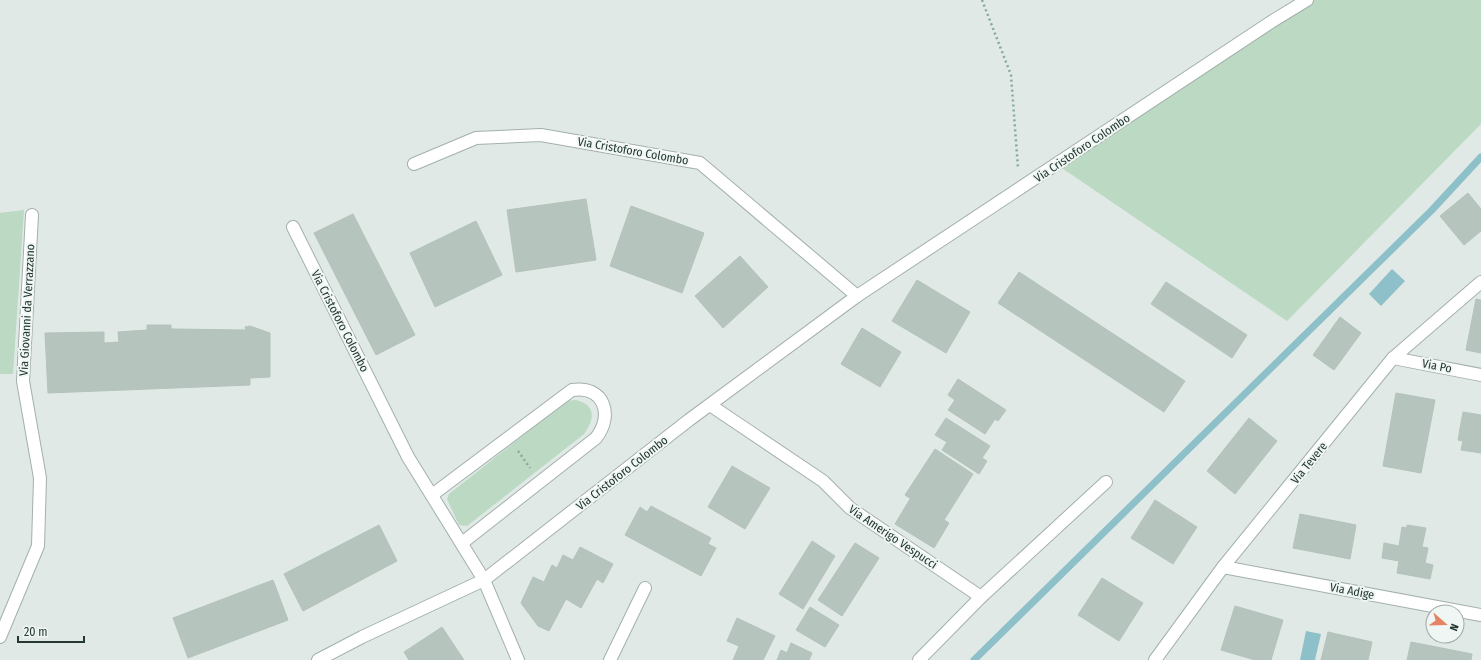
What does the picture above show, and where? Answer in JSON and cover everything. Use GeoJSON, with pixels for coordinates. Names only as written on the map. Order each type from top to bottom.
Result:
{"type":"FeatureCollection","features":[{"type":"Feature","properties":{"kind":"street","name":"Via Cristoforo Colombo"},"geometry":{"type":"LineString","coordinates":[[318,660],[362,637],[484,580],[710,405],[857,296],[1271,22],[1307,0]]}},
{"type":"Feature","properties":{"kind":"street","name":"Via Cristoforo Colombo"},"geometry":{"type":"LineString","coordinates":[[414,164],[476,138],[541,135],[700,163],[857,296]]}},
{"type":"Feature","properties":{"kind":"street","name":"Via Giovanni da Verrazzano"},"geometry":{"type":"LineString","coordinates":[[0,637],[38,546],[40,478],[23,380],[32,215]]}},
{"type":"Feature","properties":{"kind":"street","name":"Via Cristoforo Colombo"},"geometry":{"type":"LineString","coordinates":[[293,227],[408,457],[484,580]]}},
{"type":"Feature","properties":{"kind":"street","name":"Via Tevere"},"geometry":{"type":"LineString","coordinates":[[1156,660],[1223,567],[1393,358],[1481,282]]}},
{"type":"Feature","properties":{"kind":"street","name":"Via Po"},"geometry":{"type":"LineString","coordinates":[[1393,358],[1481,375]]}},
{"type":"Feature","properties":{"kind":"street"},"geometry":{"type":"LineString","coordinates":[[432,495],[572,390],[582,388],[598,397],[602,403],[605,412],[605,421],[596,438],[462,543]]}},
{"type":"Feature","properties":{"kind":"street","name":"Via Amerigo Vespucci"},"geometry":{"type":"LineString","coordinates":[[710,405],[822,481],[850,508],[981,597]]}},
{"type":"Feature","properties":{"kind":"street"},"geometry":{"type":"LineString","coordinates":[[919,660],[981,597],[1106,482]]}},
{"type":"Feature","properties":{"kind":"street","name":"Via Adige"},"geometry":{"type":"LineString","coordinates":[[1223,567],[1481,615]]}},
{"type":"Feature","properties":{"kind":"street"},"geometry":{"type":"LineString","coordinates":[[484,580],[518,660]]}},
{"type":"Feature","properties":{"kind":"street"},"geometry":{"type":"LineString","coordinates":[[610,660],[645,588]]}},
{"type":"Feature","properties":{"kind":"path"},"geometry":{"type":"LineString","coordinates":[[982,0],[1011,75],[1020,189]]}},
{"type":"Feature","properties":{"kind":"path"},"geometry":{"type":"LineString","coordinates":[[508,438],[540,481]]}},
{"type":"Feature","properties":{"kind":"green space"},"geometry":{"type":"Polygon","coordinates":[[[1302,0],[1481,0],[1481,124],[1287,321],[1053,162],[1302,0]]]}},
{"type":"Feature","properties":{"kind":"green space"},"geometry":{"type":"Polygon","coordinates":[[[24,210],[13,374],[0,374],[0,213],[24,210]]]}},
{"type":"Feature","properties":{"kind":"green space"},"geometry":{"type":"Polygon","coordinates":[[[576,400],[587,405],[592,413],[592,418],[584,434],[467,526],[459,525],[447,499],[449,494],[564,403],[576,400]]]}},
{"type":"Feature","properties":{"kind":"water"},"geometry":{"type":"Polygon","coordinates":[[[1392,269],[1405,281],[1381,306],[1369,294],[1392,269]]]}},
{"type":"Feature","properties":{"kind":"water"},"geometry":{"type":"Polygon","coordinates":[[[1306,631],[1321,634],[1315,660],[1300,660],[1306,631]]]}},
{"type":"Feature","properties":{"kind":"building"},"geometry":{"type":"Polygon","coordinates":[[[1468,193],[1481,209],[1481,231],[1464,245],[1440,216],[1468,193]]]}},
{"type":"Feature","properties":{"kind":"building"},"geometry":{"type":"Polygon","coordinates":[[[586,199],[596,260],[516,272],[507,210],[586,199]]]}},
{"type":"Feature","properties":{"kind":"building"},"geometry":{"type":"Polygon","coordinates":[[[631,206],[704,233],[682,293],[610,266],[631,206]]]}},
{"type":"Feature","properties":{"kind":"building"},"geometry":{"type":"Polygon","coordinates":[[[353,214],[415,335],[376,355],[314,233],[353,214]]]}},
{"type":"Feature","properties":{"kind":"building"},"geometry":{"type":"Polygon","coordinates":[[[476,221],[502,275],[435,307],[410,253],[476,221]]]}},
{"type":"Feature","properties":{"kind":"building"},"geometry":{"type":"Polygon","coordinates":[[[740,256],[768,287],[723,328],[695,296],[740,256]]]}},
{"type":"Feature","properties":{"kind":"building"},"geometry":{"type":"Polygon","coordinates":[[[1019,272],[1185,381],[1164,412],[998,303],[1019,272]]]}},
{"type":"Feature","properties":{"kind":"building"},"geometry":{"type":"Polygon","coordinates":[[[917,280],[970,312],[946,353],[892,321],[917,280]]]}},
{"type":"Feature","properties":{"kind":"building"},"geometry":{"type":"Polygon","coordinates":[[[1166,282],[1247,335],[1232,358],[1151,304],[1166,282]]]}},
{"type":"Feature","properties":{"kind":"building"},"geometry":{"type":"Polygon","coordinates":[[[1476,299],[1481,300],[1481,353],[1466,350],[1476,299]]]}},
{"type":"Feature","properties":{"kind":"building"},"geometry":{"type":"Polygon","coordinates":[[[1340,317],[1361,333],[1334,370],[1313,355],[1340,317]]]}},
{"type":"Feature","properties":{"kind":"building"},"geometry":{"type":"Polygon","coordinates":[[[147,325],[171,325],[171,329],[246,330],[245,327],[250,326],[270,333],[270,377],[250,378],[250,385],[48,393],[45,333],[104,332],[104,343],[119,342],[118,332],[147,330],[147,325]]]}},
{"type":"Feature","properties":{"kind":"building"},"geometry":{"type":"Polygon","coordinates":[[[862,328],[901,352],[880,387],[841,364],[862,328]]]}},
{"type":"Feature","properties":{"kind":"building"},"geometry":{"type":"Polygon","coordinates":[[[958,379],[1006,410],[998,421],[995,419],[985,434],[948,410],[955,400],[948,395],[958,379]]]}},
{"type":"Feature","properties":{"kind":"building"},"geometry":{"type":"Polygon","coordinates":[[[1396,393],[1435,400],[1421,473],[1383,466],[1396,393]]]}},
{"type":"Feature","properties":{"kind":"building"},"geometry":{"type":"Polygon","coordinates":[[[1463,412],[1481,415],[1481,453],[1461,450],[1463,441],[1458,440],[1463,412]]]}},
{"type":"Feature","properties":{"kind":"building"},"geometry":{"type":"Polygon","coordinates":[[[946,418],[990,446],[982,458],[987,461],[979,474],[942,450],[947,442],[935,435],[946,418]]]}},
{"type":"Feature","properties":{"kind":"building"},"geometry":{"type":"Polygon","coordinates":[[[1249,418],[1277,441],[1235,494],[1207,471],[1249,418]]]}},
{"type":"Feature","properties":{"kind":"building"},"geometry":{"type":"Polygon","coordinates":[[[935,449],[973,474],[944,520],[905,495],[935,449]]]}},
{"type":"Feature","properties":{"kind":"building"},"geometry":{"type":"Polygon","coordinates":[[[732,466],[770,488],[745,529],[708,507],[732,466]]]}},
{"type":"Feature","properties":{"kind":"building"},"geometry":{"type":"Polygon","coordinates":[[[910,499],[949,523],[934,548],[895,524],[910,499]]]}},
{"type":"Feature","properties":{"kind":"building"},"geometry":{"type":"Polygon","coordinates":[[[1155,500],[1197,527],[1173,564],[1131,538],[1155,500]]]}},
{"type":"Feature","properties":{"kind":"building"},"geometry":{"type":"Polygon","coordinates":[[[651,506],[711,538],[708,544],[716,548],[701,576],[625,535],[640,507],[647,512],[651,506]]]}},
{"type":"Feature","properties":{"kind":"building"},"geometry":{"type":"Polygon","coordinates":[[[1300,514],[1356,525],[1350,559],[1293,548],[1300,514]]]}},
{"type":"Feature","properties":{"kind":"building"},"geometry":{"type":"Polygon","coordinates":[[[379,525],[397,561],[303,611],[284,574],[379,525]]]}},
{"type":"Feature","properties":{"kind":"building"},"geometry":{"type":"Polygon","coordinates":[[[1407,525],[1426,528],[1422,547],[1428,548],[1425,563],[1433,565],[1430,579],[1397,573],[1399,561],[1382,558],[1384,543],[1399,546],[1402,527],[1407,528],[1407,525]]]}},
{"type":"Feature","properties":{"kind":"building"},"geometry":{"type":"Polygon","coordinates":[[[812,541],[835,556],[803,609],[779,594],[812,541]]]}},
{"type":"Feature","properties":{"kind":"building"},"geometry":{"type":"Polygon","coordinates":[[[855,543],[879,558],[842,616],[818,600],[855,543]]]}},
{"type":"Feature","properties":{"kind":"building"},"geometry":{"type":"Polygon","coordinates":[[[580,547],[613,564],[603,583],[597,579],[581,608],[566,599],[549,631],[538,626],[521,603],[533,577],[544,582],[552,565],[557,568],[563,555],[573,560],[580,547]]]}},
{"type":"Feature","properties":{"kind":"building"},"geometry":{"type":"Polygon","coordinates":[[[1102,578],[1143,603],[1119,641],[1078,615],[1102,578]]]}},
{"type":"Feature","properties":{"kind":"building"},"geometry":{"type":"Polygon","coordinates":[[[273,580],[288,620],[188,658],[173,618],[273,580]]]}},
{"type":"Feature","properties":{"kind":"building"},"geometry":{"type":"Polygon","coordinates":[[[1235,606],[1283,620],[1271,660],[1255,660],[1221,650],[1235,606]]]}},
{"type":"Feature","properties":{"kind":"building"},"geometry":{"type":"Polygon","coordinates":[[[810,607],[839,625],[825,647],[796,630],[810,607]]]}},
{"type":"Feature","properties":{"kind":"building"},"geometry":{"type":"Polygon","coordinates":[[[737,618],[775,636],[763,660],[733,660],[739,646],[727,641],[737,618]]]}},
{"type":"Feature","properties":{"kind":"building"},"geometry":{"type":"Polygon","coordinates":[[[442,627],[464,660],[409,660],[404,652],[442,627]]]}},
{"type":"Feature","properties":{"kind":"building"},"geometry":{"type":"Polygon","coordinates":[[[1328,632],[1372,642],[1368,660],[1321,660],[1328,632]]]}},
{"type":"Feature","properties":{"kind":"building"},"geometry":{"type":"Polygon","coordinates":[[[1411,642],[1472,654],[1471,660],[1407,660],[1411,642]]]}},
{"type":"Feature","properties":{"kind":"building"},"geometry":{"type":"Polygon","coordinates":[[[791,643],[812,653],[809,660],[777,660],[781,650],[787,653],[791,643]]]}},
{"type":"Feature","properties":{"kind":"waterway"},"geometry":{"type":"LineString","coordinates":[[974,660],[1432,210],[1481,157]]}}]}
